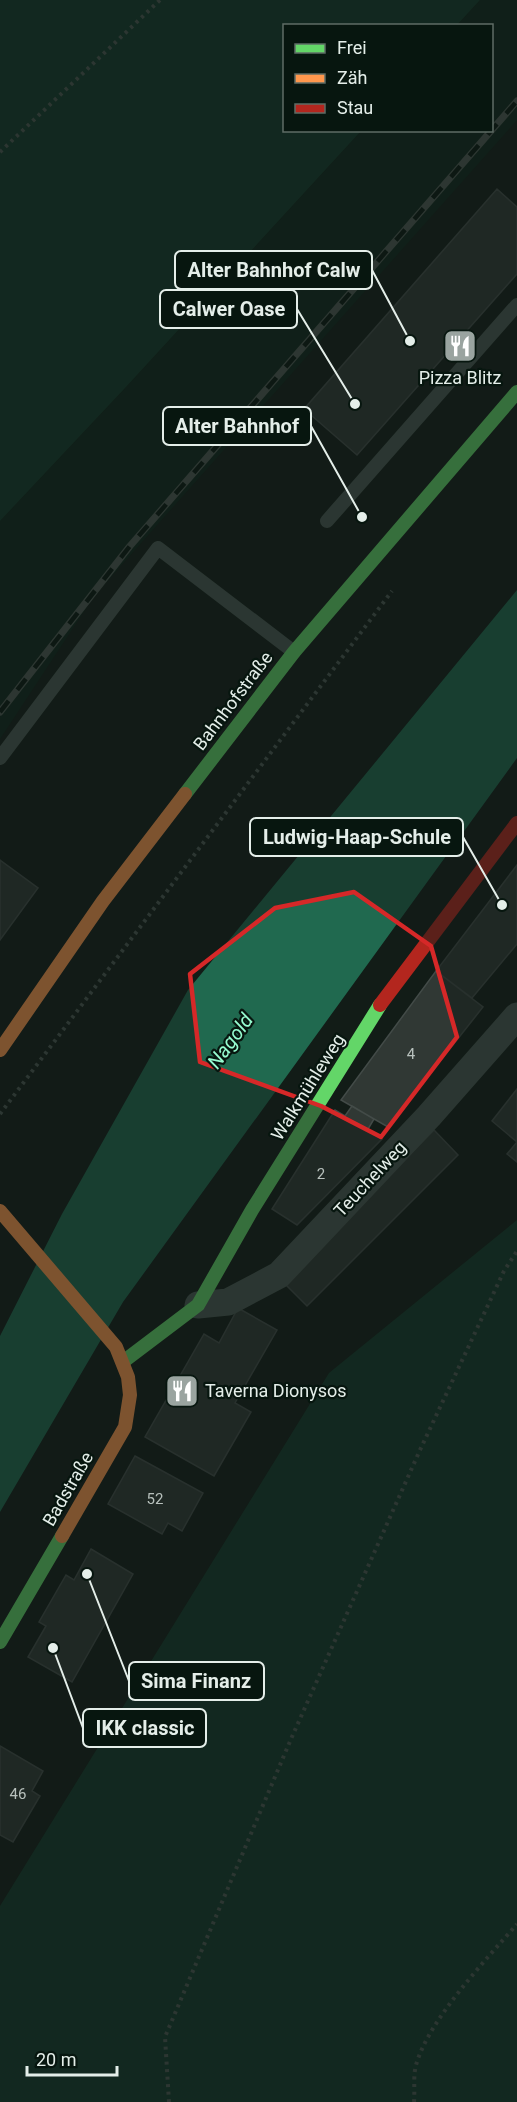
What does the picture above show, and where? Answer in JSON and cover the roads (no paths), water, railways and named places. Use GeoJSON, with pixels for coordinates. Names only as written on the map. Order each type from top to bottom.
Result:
{"type":"FeatureCollection","features":[{"type":"Feature","properties":{"kind":"street","name":"Bahnhofstraße"},"geometry":{"type":"LineString","coordinates":[[0,1050],[103,901],[294,652],[517,392]]}},
{"type":"Feature","properties":{"kind":"street","name":"Walkmühleweg"},"geometry":{"type":"LineString","coordinates":[[124,1361],[198,1305],[252,1210],[383,1000],[517,823]]}},
{"type":"Feature","properties":{"kind":"street","name":"Teuchelweg"},"geometry":{"type":"LineString","coordinates":[[198,1305],[228,1302],[279,1275],[429,1116],[517,1016]]}},
{"type":"Feature","properties":{"kind":"street","name":"Badstraße"},"geometry":{"type":"LineString","coordinates":[[0,1211],[116,1347],[124,1361],[131,1383],[131,1404],[125,1427],[0,1642]]}},
{"type":"Feature","properties":{"kind":"lane"},"geometry":{"type":"LineString","coordinates":[[327,521],[517,305]]}},
{"type":"Feature","properties":{"kind":"lane"},"geometry":{"type":"LineString","coordinates":[[0,758],[158,548],[294,652]]}},
{"type":"Feature","properties":{"kind":"water","name":"Nagold"},"geometry":{"type":"Polygon","coordinates":[[[517,590],[517,758],[123,1302],[0,1512],[0,1336],[62,1214],[188,990],[517,590]]]}},
{"type":"Feature","properties":{"kind":"railway"},"geometry":{"type":"LineString","coordinates":[[493,129],[517,101]]}},
{"type":"Feature","properties":{"kind":"railway"},"geometry":{"type":"LineString","coordinates":[[0,712],[130,546],[490,132]]}},
{"type":"Feature","properties":{"kind":"place","name":"Alter Bahnhof Calw"},"geometry":{"type":"Point","coordinates":[410,341]}},
{"type":"Feature","properties":{"kind":"place","name":"Pizza Blitz"},"geometry":{"type":"Point","coordinates":[460,346]}},
{"type":"Feature","properties":{"kind":"place","name":"Calwer Oase"},"geometry":{"type":"Point","coordinates":[355,404]}},
{"type":"Feature","properties":{"kind":"place","name":"Alter Bahnhof"},"geometry":{"type":"Point","coordinates":[362,517]}},
{"type":"Feature","properties":{"kind":"place","name":"Ludwig-Haap-Schule"},"geometry":{"type":"Point","coordinates":[502,905]}},
{"type":"Feature","properties":{"kind":"place","name":"Taverna Dionysos"},"geometry":{"type":"Point","coordinates":[182,1391]}},
{"type":"Feature","properties":{"kind":"place","name":"Sima Finanz"},"geometry":{"type":"Point","coordinates":[87,1574]}},
{"type":"Feature","properties":{"kind":"place","name":"IKK classic"},"geometry":{"type":"Point","coordinates":[53,1648]}}]}
